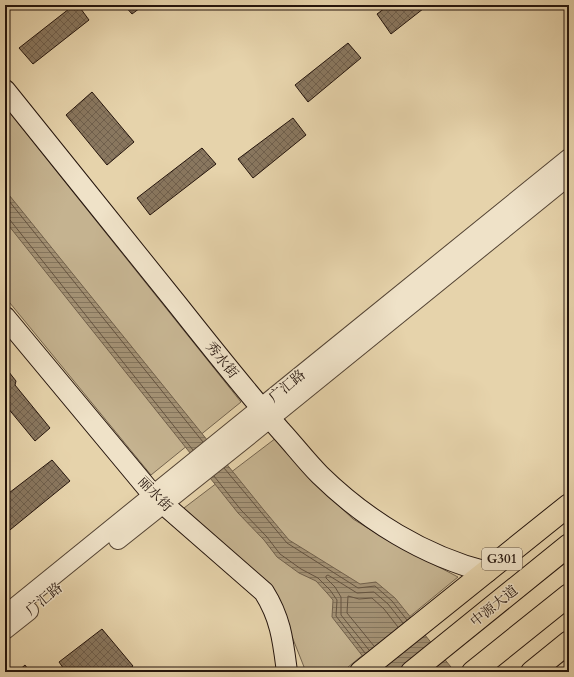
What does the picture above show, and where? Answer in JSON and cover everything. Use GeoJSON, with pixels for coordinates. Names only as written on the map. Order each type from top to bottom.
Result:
{"type":"FeatureCollection","features":[{"type":"Feature","properties":{"kind":"highway","name":"G301"},"geometry":{"type":"LineString","coordinates":[[360,672],[569,505]]}},
{"type":"Feature","properties":{"kind":"highway"},"geometry":{"type":"LineString","coordinates":[[490,569],[569,540]]}},
{"type":"Feature","properties":{"kind":"highway","name":"中源大道"},"geometry":{"type":"LineString","coordinates":[[412,672],[569,545]]}},
{"type":"Feature","properties":{"kind":"highway"},"geometry":{"type":"LineString","coordinates":[[477,669],[569,595]]}},
{"type":"Feature","properties":{"kind":"highway"},"geometry":{"type":"LineString","coordinates":[[532,672],[567,647]]}},
{"type":"Feature","properties":{"kind":"main road","name":"秀水街"},"geometry":{"type":"LineString","coordinates":[[5,90],[265,413],[320,474],[341,494],[378,523],[414,544],[469,567],[490,569]]}},
{"type":"Feature","properties":{"kind":"main road","name":"丽水街"},"geometry":{"type":"LineString","coordinates":[[5,317],[158,499],[264,592],[273,607],[280,628],[287,672]]}},
{"type":"Feature","properties":{"kind":"street","name":"广汇路"},"geometry":{"type":"LineString","coordinates":[[5,615],[158,499],[237,436],[569,158]]}},
{"type":"Feature","properties":{"kind":"street","name":"广汇路"},"geometry":{"type":"LineString","coordinates":[[265,413],[569,176]]}},
{"type":"Feature","properties":{"kind":"street","name":"广汇路"},"geometry":{"type":"LineString","coordinates":[[5,630],[158,499]]}},
{"type":"Feature","properties":{"kind":"shaded area"},"geometry":{"type":"Polygon","coordinates":[[[5,107],[241,402],[151,475],[5,297],[5,107]]]}},
{"type":"Feature","properties":{"kind":"shaded area"},"geometry":{"type":"Polygon","coordinates":[[[276,438],[303,472],[353,519],[389,541],[458,577],[342,672],[306,672],[276,596],[184,508],[276,438]]]}},
{"type":"Feature","properties":{"kind":"water"},"geometry":{"type":"Polygon","coordinates":[[[5,190],[289,540],[360,584],[376,582],[395,598],[455,672],[375,672],[332,617],[333,600],[316,581],[299,573],[277,557],[264,540],[238,513],[5,221],[5,190]]]}},
{"type":"Feature","properties":{"kind":"building"},"geometry":{"type":"Polygon","coordinates":[[[74,5],[78,5],[89,20],[33,64],[19,48],[74,5]]]}},
{"type":"Feature","properties":{"kind":"building"},"geometry":{"type":"Polygon","coordinates":[[[124,5],[144,5],[132,14],[124,5]]]}},
{"type":"Feature","properties":{"kind":"building"},"geometry":{"type":"Polygon","coordinates":[[[389,5],[428,5],[391,34],[377,14],[389,5]]]}},
{"type":"Feature","properties":{"kind":"building"},"geometry":{"type":"Polygon","coordinates":[[[348,43],[361,58],[308,102],[295,85],[348,43]]]}},
{"type":"Feature","properties":{"kind":"building"},"geometry":{"type":"Polygon","coordinates":[[[92,92],[134,142],[107,165],[66,115],[92,92]]]}},
{"type":"Feature","properties":{"kind":"building"},"geometry":{"type":"Polygon","coordinates":[[[293,118],[306,135],[253,178],[238,159],[293,118]]]}},
{"type":"Feature","properties":{"kind":"building"},"geometry":{"type":"Polygon","coordinates":[[[202,148],[216,164],[150,215],[137,198],[202,148]]]}},
{"type":"Feature","properties":{"kind":"building"},"geometry":{"type":"Polygon","coordinates":[[[5,367],[16,381],[15,385],[50,428],[35,441],[7,407],[5,408],[5,367]]]}},
{"type":"Feature","properties":{"kind":"building"},"geometry":{"type":"Polygon","coordinates":[[[52,460],[70,481],[5,534],[5,496],[52,460]]]}},
{"type":"Feature","properties":{"kind":"building"},"geometry":{"type":"Polygon","coordinates":[[[102,629],[133,666],[125,672],[66,672],[59,662],[102,629]]]}},
{"type":"Feature","properties":{"kind":"building"},"geometry":{"type":"Polygon","coordinates":[[[25,665],[30,672],[17,672],[25,665]]]}}]}
